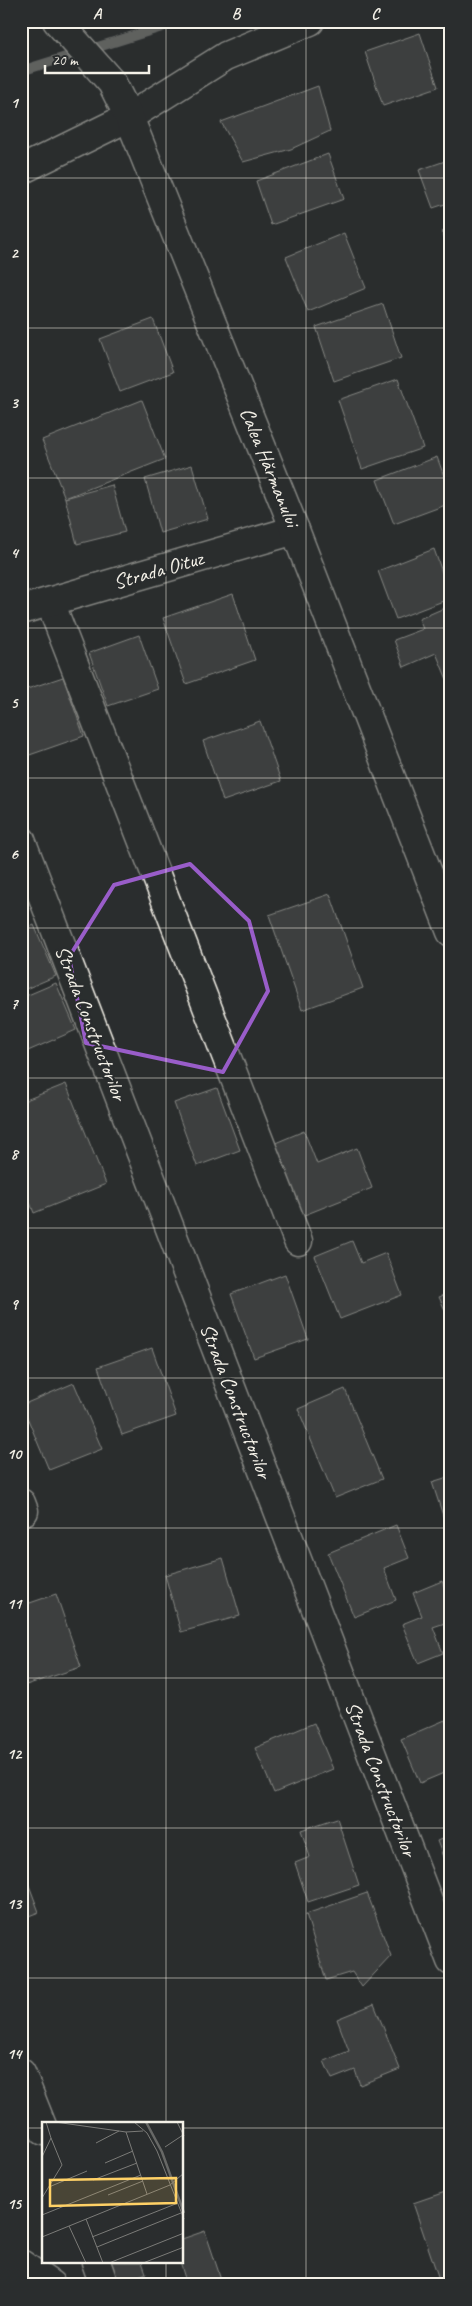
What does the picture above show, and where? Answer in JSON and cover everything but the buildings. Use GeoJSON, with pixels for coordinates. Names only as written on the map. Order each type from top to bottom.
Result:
{"type":"FeatureCollection","features":[{"type":"Feature","properties":{"kind":"street","name":"Calea Hărmanului"},"geometry":{"type":"LineString","coordinates":[[57,21],[112,82],[129,118],[295,530],[451,932]]}},
{"type":"Feature","properties":{"kind":"street"},"geometry":{"type":"LineString","coordinates":[[21,170],[129,118],[226,56],[310,21]]}},
{"type":"Feature","properties":{"kind":"street","name":"Strada Oituz"},"geometry":{"type":"LineString","coordinates":[[21,610],[295,530]]}},
{"type":"Feature","properties":{"kind":"street"},"geometry":{"type":"LineString","coordinates":[[50,602],[298,1241]]}},
{"type":"Feature","properties":{"kind":"street","name":"Strada Constructorilor"},"geometry":{"type":"LineString","coordinates":[[21,840],[451,1961]]}},
{"type":"Feature","properties":{"kind":"street"},"geometry":{"type":"LineString","coordinates":[[21,2073],[42,2125]]}},
{"type":"Feature","properties":{"kind":"street"},"geometry":{"type":"LineString","coordinates":[[21,2264],[51,2285]]}},
{"type":"Feature","properties":{"kind":"street"},"geometry":{"type":"LineString","coordinates":[[97,2264],[104,2285]]}},
{"type":"Feature","properties":{"kind":"highlighted area"},"geometry":{"type":"Polygon","coordinates":[[[190,864],[249,921],[268,991],[223,1072],[86,1043],[69,957],[114,885],[190,864]]]}},
{"type":"Feature","properties":{"kind":"waterway"},"geometry":{"type":"LineString","coordinates":[[21,71],[181,21]]}}]}
